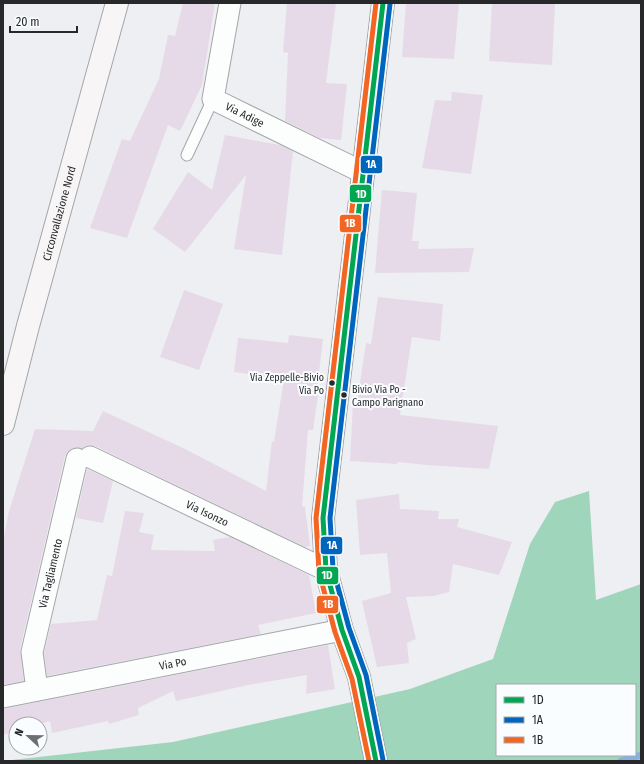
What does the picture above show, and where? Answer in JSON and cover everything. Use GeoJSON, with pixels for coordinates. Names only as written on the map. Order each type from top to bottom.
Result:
{"type":"FeatureCollection","features":[{"type":"Feature","properties":{"kind":"main road","name":"Circonvallazione Nord"},"geometry":{"type":"LineString","coordinates":[[3,424],[28,326],[117,3]]}},
{"type":"Feature","properties":{"kind":"street","name":"Via Adige"},"geometry":{"type":"LineString","coordinates":[[230,3],[213,99],[364,173]]}},
{"type":"Feature","properties":{"kind":"street"},"geometry":{"type":"LineString","coordinates":[[376,761],[359,677],[342,630],[326,570],[323,518],[383,3]]}},
{"type":"Feature","properties":{"kind":"street","name":"Via Isonzo"},"geometry":{"type":"LineString","coordinates":[[83,458],[326,570]]}},
{"type":"Feature","properties":{"kind":"street","name":"Via Tagliamento"},"geometry":{"type":"LineString","coordinates":[[37,690],[32,652],[83,458]]}},
{"type":"Feature","properties":{"kind":"street","name":"Via Po"},"geometry":{"type":"LineString","coordinates":[[3,697],[342,630]]}},
{"type":"Feature","properties":{"kind":"lane"},"geometry":{"type":"LineString","coordinates":[[187,155],[213,99]]}},
{"type":"Feature","properties":{"kind":"green space"},"geometry":{"type":"Polygon","coordinates":[[[589,491],[596,600],[641,584],[641,761],[3,761],[173,742],[410,689],[493,659],[530,544],[555,502],[589,491]]]}},
{"type":"Feature","properties":{"kind":"building"},"geometry":{"type":"Polygon","coordinates":[[[183,3],[215,3],[202,85],[180,131],[168,125],[127,238],[90,228],[122,139],[130,141],[159,79],[168,35],[175,36],[183,3]]]}},
{"type":"Feature","properties":{"kind":"building"},"geometry":{"type":"Polygon","coordinates":[[[287,3],[336,3],[326,83],[347,84],[341,140],[320,138],[285,121],[288,53],[283,52],[287,3]]]}},
{"type":"Feature","properties":{"kind":"building"},"geometry":{"type":"Polygon","coordinates":[[[406,3],[459,3],[454,59],[402,57],[406,3]]]}},
{"type":"Feature","properties":{"kind":"building"},"geometry":{"type":"Polygon","coordinates":[[[492,3],[555,3],[552,65],[489,61],[492,3]]]}},
{"type":"Feature","properties":{"kind":"building"},"geometry":{"type":"Polygon","coordinates":[[[452,92],[483,95],[471,174],[422,168],[435,100],[451,101],[452,92]]]}},
{"type":"Feature","properties":{"kind":"building"},"geometry":{"type":"Polygon","coordinates":[[[225,135],[280,145],[293,151],[282,255],[234,249],[246,175],[185,252],[153,229],[188,172],[212,190],[225,135]]]}},
{"type":"Feature","properties":{"kind":"building"},"geometry":{"type":"Polygon","coordinates":[[[382,190],[417,193],[412,241],[419,241],[418,249],[474,248],[469,272],[375,273],[382,190]]]}},
{"type":"Feature","properties":{"kind":"building"},"geometry":{"type":"Polygon","coordinates":[[[184,290],[223,304],[199,370],[160,357],[184,290]]]}},
{"type":"Feature","properties":{"kind":"building"},"geometry":{"type":"Polygon","coordinates":[[[378,297],[443,304],[440,341],[412,337],[400,415],[498,426],[489,469],[397,462],[397,464],[350,461],[353,403],[357,403],[366,343],[371,344],[378,297]]]}},
{"type":"Feature","properties":{"kind":"building"},"geometry":{"type":"Polygon","coordinates":[[[289,335],[323,339],[317,389],[319,389],[313,430],[308,430],[302,506],[305,507],[310,546],[305,547],[95,446],[89,445],[82,448],[73,448],[68,451],[65,456],[20,649],[24,681],[3,685],[3,541],[9,511],[35,429],[93,431],[103,411],[183,448],[266,491],[272,441],[274,442],[284,379],[234,372],[238,338],[288,343],[289,335]]]}},
{"type":"Feature","properties":{"kind":"building"},"geometry":{"type":"Polygon","coordinates":[[[87,469],[113,481],[103,523],[76,518],[87,469]]]}},
{"type":"Feature","properties":{"kind":"building"},"geometry":{"type":"Polygon","coordinates":[[[399,494],[400,509],[439,511],[438,519],[459,519],[457,527],[512,542],[499,575],[453,564],[449,592],[433,596],[406,597],[416,639],[407,643],[409,663],[377,667],[362,601],[391,593],[387,553],[360,555],[356,500],[399,494]]]}},
{"type":"Feature","properties":{"kind":"building"},"geometry":{"type":"Polygon","coordinates":[[[125,511],[144,513],[139,532],[154,535],[151,550],[215,551],[213,540],[230,537],[309,575],[316,613],[258,625],[261,634],[47,676],[44,653],[51,624],[97,620],[107,575],[112,576],[125,511]]]}},
{"type":"Feature","properties":{"kind":"building"},"geometry":{"type":"Polygon","coordinates":[[[328,645],[335,689],[306,694],[307,675],[248,685],[176,701],[173,691],[138,708],[139,715],[109,724],[108,721],[52,733],[50,721],[48,722],[48,716],[8,716],[8,733],[3,735],[3,709],[328,645]]]}},
{"type":"Feature","properties":{"kind":"waterway"},"geometry":{"type":"LineString","coordinates":[[621,761],[641,755]]}},
{"type":"Feature","properties":{"kind":"transit line","name":"1B"},"geometry":{"type":"LineString","coordinates":[[369,761],[352,679],[335,632],[319,572],[316,518],[376,3]]}},
{"type":"Feature","properties":{"kind":"transit line","name":"1D"},"geometry":{"type":"LineString","coordinates":[[376,761],[359,677],[342,630],[326,570],[323,518],[383,3]]}},
{"type":"Feature","properties":{"kind":"transit line","name":"1A"},"geometry":{"type":"LineString","coordinates":[[383,760],[366,675],[349,628],[333,569],[330,518],[390,4]]}},
{"type":"Feature","properties":{"kind":"place","name":"Via Zeppelle-Bivio Via Po"},"geometry":{"type":"Point","coordinates":[332,383]}},
{"type":"Feature","properties":{"kind":"place","name":"Bivio Via Po - Campo Parignano"},"geometry":{"type":"Point","coordinates":[344,395]}}]}
